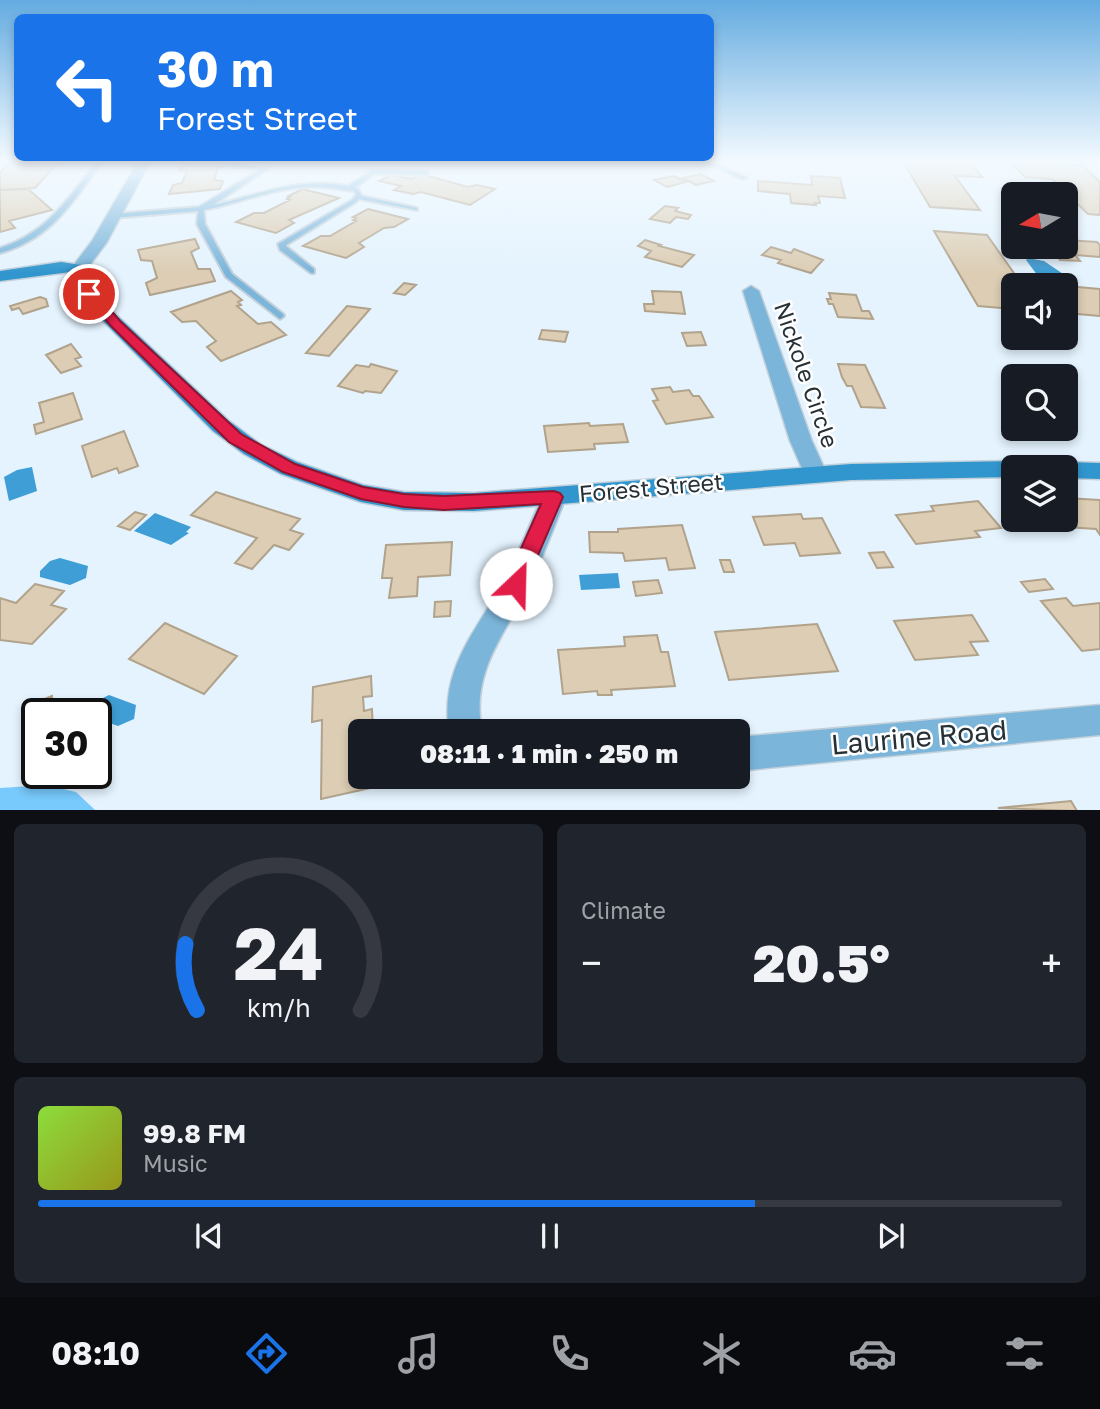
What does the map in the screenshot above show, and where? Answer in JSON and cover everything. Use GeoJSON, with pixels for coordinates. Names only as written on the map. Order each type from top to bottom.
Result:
{"type":"FeatureCollection","features":[{"type":"Feature","properties":{"kind":"street"},"geometry":{"type":"LineString","coordinates":[[0,276],[61,267],[78,270],[99,242],[123,198]]}},
{"type":"Feature","properties":{"kind":"street","name":"Forest Street"},"geometry":{"type":"LineString","coordinates":[[78,270],[89,294],[102,310],[221,426],[252,449],[289,468],[361,493],[404,501],[454,503],[815,474],[1001,469]]}},
{"type":"Feature","properties":{"kind":"street","name":"Nickole Circle"},"geometry":{"type":"LineString","coordinates":[[751,290],[796,428],[815,474]]}},
{"type":"Feature","properties":{"kind":"street"},"geometry":{"type":"LineString","coordinates":[[1078,470],[1100,471]]}},
{"type":"Feature","properties":{"kind":"street"},"geometry":{"type":"LineString","coordinates":[[464,719],[462,706],[468,674],[516,584],[554,497]]}},
{"type":"Feature","properties":{"kind":"street","name":"Laurine Road"},"geometry":{"type":"LineString","coordinates":[[750,753],[1100,720]]}},
{"type":"Feature","properties":{"kind":"lane"},"geometry":{"type":"LineString","coordinates":[[0,251],[30,240],[44,231],[71,198]]}},
{"type":"Feature","properties":{"kind":"lane"},"geometry":{"type":"LineString","coordinates":[[201,209],[219,198]]}},
{"type":"Feature","properties":{"kind":"lane"},"geometry":{"type":"LineString","coordinates":[[113,216],[201,209],[242,198]]}},
{"type":"Feature","properties":{"kind":"lane"},"geometry":{"type":"LineString","coordinates":[[311,271],[283,248],[282,244],[358,198]]}},
{"type":"Feature","properties":{"kind":"lane"},"geometry":{"type":"LineString","coordinates":[[363,198],[415,209]]}},
{"type":"Feature","properties":{"kind":"lane"},"geometry":{"type":"LineString","coordinates":[[201,209],[201,224],[229,275],[280,316]]}},
{"type":"Feature","properties":{"kind":"shaded area"},"geometry":{"type":"Polygon","coordinates":[[[1026,260],[1044,261],[1062,273],[1036,273],[1026,260]]]}},
{"type":"Feature","properties":{"kind":"shaded area"},"geometry":{"type":"Polygon","coordinates":[[[32,467],[37,491],[9,501],[4,477],[17,470],[32,467]]]}},
{"type":"Feature","properties":{"kind":"shaded area"},"geometry":{"type":"Polygon","coordinates":[[[155,513],[191,527],[186,532],[189,533],[171,545],[134,531],[155,513]]]}},
{"type":"Feature","properties":{"kind":"shaded area"},"geometry":{"type":"Polygon","coordinates":[[[60,558],[88,566],[86,578],[70,585],[40,577],[40,571],[50,561],[60,558]]]}},
{"type":"Feature","properties":{"kind":"shaded area"},"geometry":{"type":"Polygon","coordinates":[[[618,573],[620,588],[581,590],[579,575],[618,573]]]}},
{"type":"Feature","properties":{"kind":"shaded area"},"geometry":{"type":"Polygon","coordinates":[[[109,695],[136,705],[134,719],[118,726],[112,724],[112,698],[103,698],[109,695]]]}},
{"type":"Feature","properties":{"kind":"shaded area"},"geometry":{"type":"Polygon","coordinates":[[[0,788],[64,789],[76,792],[95,810],[0,810],[0,788]]]}},
{"type":"Feature","properties":{"kind":"building"},"geometry":{"type":"Polygon","coordinates":[[[0,198],[38,198],[52,210],[9,221],[15,228],[0,232],[0,198]]]}},
{"type":"Feature","properties":{"kind":"building"},"geometry":{"type":"Polygon","coordinates":[[[339,198],[289,220],[294,223],[276,233],[236,222],[254,213],[264,213],[290,200],[287,199],[339,198]]]}},
{"type":"Feature","properties":{"kind":"building"},"geometry":{"type":"Polygon","coordinates":[[[443,198],[481,198],[470,205],[443,198]]]}},
{"type":"Feature","properties":{"kind":"building"},"geometry":{"type":"Polygon","coordinates":[[[790,198],[819,198],[820,203],[815,203],[816,205],[791,203],[790,198]]]}},
{"type":"Feature","properties":{"kind":"building"},"geometry":{"type":"Polygon","coordinates":[[[925,198],[971,198],[980,210],[930,207],[925,198]]]}},
{"type":"Feature","properties":{"kind":"building"},"geometry":{"type":"Polygon","coordinates":[[[1078,198],[1100,198],[1100,215],[1088,214],[1078,204],[1078,198]]]}},
{"type":"Feature","properties":{"kind":"building"},"geometry":{"type":"Polygon","coordinates":[[[665,206],[678,208],[675,211],[691,215],[688,219],[676,217],[670,223],[650,219],[665,206]]]}},
{"type":"Feature","properties":{"kind":"building"},"geometry":{"type":"Polygon","coordinates":[[[368,209],[408,219],[394,227],[384,228],[359,243],[364,247],[346,258],[303,246],[321,236],[330,236],[356,221],[353,217],[368,209]]]}},
{"type":"Feature","properties":{"kind":"building"},"geometry":{"type":"Polygon","coordinates":[[[934,231],[987,235],[1001,255],[1001,259],[1004,259],[1014,273],[1001,273],[1001,308],[978,306],[934,231]]]}},
{"type":"Feature","properties":{"kind":"building"},"geometry":{"type":"Polygon","coordinates":[[[195,239],[199,248],[191,252],[198,269],[210,269],[215,281],[150,295],[146,283],[157,278],[152,261],[141,260],[138,250],[195,239]]]}},
{"type":"Feature","properties":{"kind":"building"},"geometry":{"type":"Polygon","coordinates":[[[645,240],[694,255],[682,267],[645,257],[651,251],[638,246],[645,240]]]}},
{"type":"Feature","properties":{"kind":"building"},"geometry":{"type":"Polygon","coordinates":[[[1078,241],[1097,242],[1100,245],[1100,257],[1078,255],[1078,241]]]}},
{"type":"Feature","properties":{"kind":"building"},"geometry":{"type":"Polygon","coordinates":[[[771,247],[791,253],[794,249],[823,260],[811,273],[762,255],[771,247]]]}},
{"type":"Feature","properties":{"kind":"building"},"geometry":{"type":"Polygon","coordinates":[[[404,283],[416,285],[405,295],[394,293],[404,283]]]}},
{"type":"Feature","properties":{"kind":"building"},"geometry":{"type":"Polygon","coordinates":[[[1078,287],[1100,289],[1100,316],[1078,314],[1078,287]]]}},
{"type":"Feature","properties":{"kind":"building"},"geometry":{"type":"Polygon","coordinates":[[[231,291],[242,300],[238,302],[241,305],[237,306],[258,324],[271,322],[286,335],[221,361],[207,347],[216,341],[196,321],[182,322],[171,312],[231,291]]]}},
{"type":"Feature","properties":{"kind":"building"},"geometry":{"type":"Polygon","coordinates":[[[652,291],[681,292],[685,314],[645,311],[644,304],[654,304],[652,291]]]}},
{"type":"Feature","properties":{"kind":"building"},"geometry":{"type":"Polygon","coordinates":[[[829,293],[856,295],[862,311],[869,311],[873,319],[838,317],[833,304],[829,304],[827,299],[831,299],[829,293]]]}},
{"type":"Feature","properties":{"kind":"building"},"geometry":{"type":"Polygon","coordinates":[[[40,297],[46,299],[48,306],[23,314],[19,308],[12,310],[10,306],[40,297]]]}},
{"type":"Feature","properties":{"kind":"building"},"geometry":{"type":"Polygon","coordinates":[[[347,306],[370,309],[329,356],[306,353],[347,306]]]}},
{"type":"Feature","properties":{"kind":"building"},"geometry":{"type":"Polygon","coordinates":[[[542,330],[568,332],[565,342],[539,339],[542,330]]]}},
{"type":"Feature","properties":{"kind":"building"},"geometry":{"type":"Polygon","coordinates":[[[701,332],[706,345],[687,346],[682,333],[701,332]]]}},
{"type":"Feature","properties":{"kind":"building"},"geometry":{"type":"Polygon","coordinates":[[[71,344],[81,357],[75,359],[81,366],[61,373],[46,355],[71,344]]]}},
{"type":"Feature","properties":{"kind":"building"},"geometry":{"type":"Polygon","coordinates":[[[371,364],[397,371],[381,393],[363,393],[338,386],[356,365],[369,367],[371,364]]]}},
{"type":"Feature","properties":{"kind":"building"},"geometry":{"type":"Polygon","coordinates":[[[838,364],[865,365],[885,408],[861,407],[852,386],[847,386],[842,377],[838,364]]]}},
{"type":"Feature","properties":{"kind":"building"},"geometry":{"type":"Polygon","coordinates":[[[670,387],[673,392],[689,390],[693,396],[699,396],[713,417],[666,424],[653,401],[658,400],[652,389],[670,387]]]}},
{"type":"Feature","properties":{"kind":"building"},"geometry":{"type":"Polygon","coordinates":[[[73,393],[82,419],[36,434],[34,425],[44,422],[39,403],[73,393]]]}},
{"type":"Feature","properties":{"kind":"building"},"geometry":{"type":"Polygon","coordinates":[[[589,423],[590,426],[623,424],[628,442],[594,444],[595,449],[548,452],[544,426],[589,423]]]}},
{"type":"Feature","properties":{"kind":"building"},"geometry":{"type":"Polygon","coordinates":[[[124,431],[138,466],[119,473],[117,468],[92,477],[82,446],[124,431]]]}},
{"type":"Feature","properties":{"kind":"building"},"geometry":{"type":"Polygon","coordinates":[[[216,492],[300,519],[290,530],[303,534],[289,550],[274,545],[252,569],[235,563],[257,538],[191,515],[216,492]]]}},
{"type":"Feature","properties":{"kind":"building"},"geometry":{"type":"Polygon","coordinates":[[[1078,499],[1100,500],[1100,535],[1096,529],[1078,528],[1078,499]]]}},
{"type":"Feature","properties":{"kind":"building"},"geometry":{"type":"Polygon","coordinates":[[[978,501],[1001,528],[975,531],[980,537],[916,544],[896,515],[934,511],[931,506],[978,501]]]}},
{"type":"Feature","properties":{"kind":"building"},"geometry":{"type":"Polygon","coordinates":[[[135,512],[146,515],[130,530],[118,526],[135,512]]]}},
{"type":"Feature","properties":{"kind":"building"},"geometry":{"type":"Polygon","coordinates":[[[801,514],[803,519],[822,518],[840,553],[800,556],[795,543],[764,545],[753,517],[801,514]]]}},
{"type":"Feature","properties":{"kind":"building"},"geometry":{"type":"Polygon","coordinates":[[[682,525],[695,568],[669,570],[666,558],[625,561],[623,553],[590,552],[589,532],[618,532],[618,529],[682,525]]]}},
{"type":"Feature","properties":{"kind":"building"},"geometry":{"type":"Polygon","coordinates":[[[452,542],[450,575],[418,577],[417,596],[389,598],[392,578],[382,578],[386,545],[452,542]]]}},
{"type":"Feature","properties":{"kind":"building"},"geometry":{"type":"Polygon","coordinates":[[[884,552],[893,567],[877,568],[869,553],[884,552]]]}},
{"type":"Feature","properties":{"kind":"building"},"geometry":{"type":"Polygon","coordinates":[[[720,560],[730,560],[734,572],[724,572],[720,560]]]}},
{"type":"Feature","properties":{"kind":"building"},"geometry":{"type":"Polygon","coordinates":[[[1045,579],[1053,589],[1029,592],[1021,582],[1045,579]]]}},
{"type":"Feature","properties":{"kind":"building"},"geometry":{"type":"Polygon","coordinates":[[[658,580],[662,593],[636,596],[633,582],[658,580]]]}},
{"type":"Feature","properties":{"kind":"building"},"geometry":{"type":"Polygon","coordinates":[[[35,584],[64,591],[51,605],[66,609],[32,644],[0,640],[0,598],[16,603],[35,584]]]}},
{"type":"Feature","properties":{"kind":"building"},"geometry":{"type":"Polygon","coordinates":[[[1066,598],[1073,606],[1100,603],[1100,649],[1082,651],[1041,601],[1066,598]]]}},
{"type":"Feature","properties":{"kind":"building"},"geometry":{"type":"Polygon","coordinates":[[[451,601],[450,616],[434,617],[435,602],[451,601]]]}},
{"type":"Feature","properties":{"kind":"building"},"geometry":{"type":"Polygon","coordinates":[[[972,615],[988,641],[970,642],[978,655],[915,660],[894,621],[972,615]]]}},
{"type":"Feature","properties":{"kind":"building"},"geometry":{"type":"Polygon","coordinates":[[[165,623],[237,656],[204,694],[129,659],[165,623]]]}},
{"type":"Feature","properties":{"kind":"building"},"geometry":{"type":"Polygon","coordinates":[[[817,624],[838,671],[729,680],[715,632],[817,624]]]}},
{"type":"Feature","properties":{"kind":"building"},"geometry":{"type":"Polygon","coordinates":[[[657,635],[661,652],[668,652],[675,686],[611,690],[612,695],[598,695],[597,691],[563,694],[558,650],[625,646],[624,637],[657,635]]]}},
{"type":"Feature","properties":{"kind":"building"},"geometry":{"type":"Polygon","coordinates":[[[371,676],[372,696],[363,697],[364,711],[372,709],[372,719],[348,719],[348,789],[366,789],[321,799],[322,720],[312,722],[313,687],[371,676]]]}},
{"type":"Feature","properties":{"kind":"building"},"geometry":{"type":"Polygon","coordinates":[[[1071,801],[1076,810],[1051,810],[998,808],[1071,801]]]}},
{"type":"Feature","properties":{"kind":"route"},"geometry":{"type":"LineString","coordinates":[[89,294],[116,324],[221,426],[252,449],[289,468],[361,493],[404,501],[444,503],[554,497],[516,584]]}}]}
